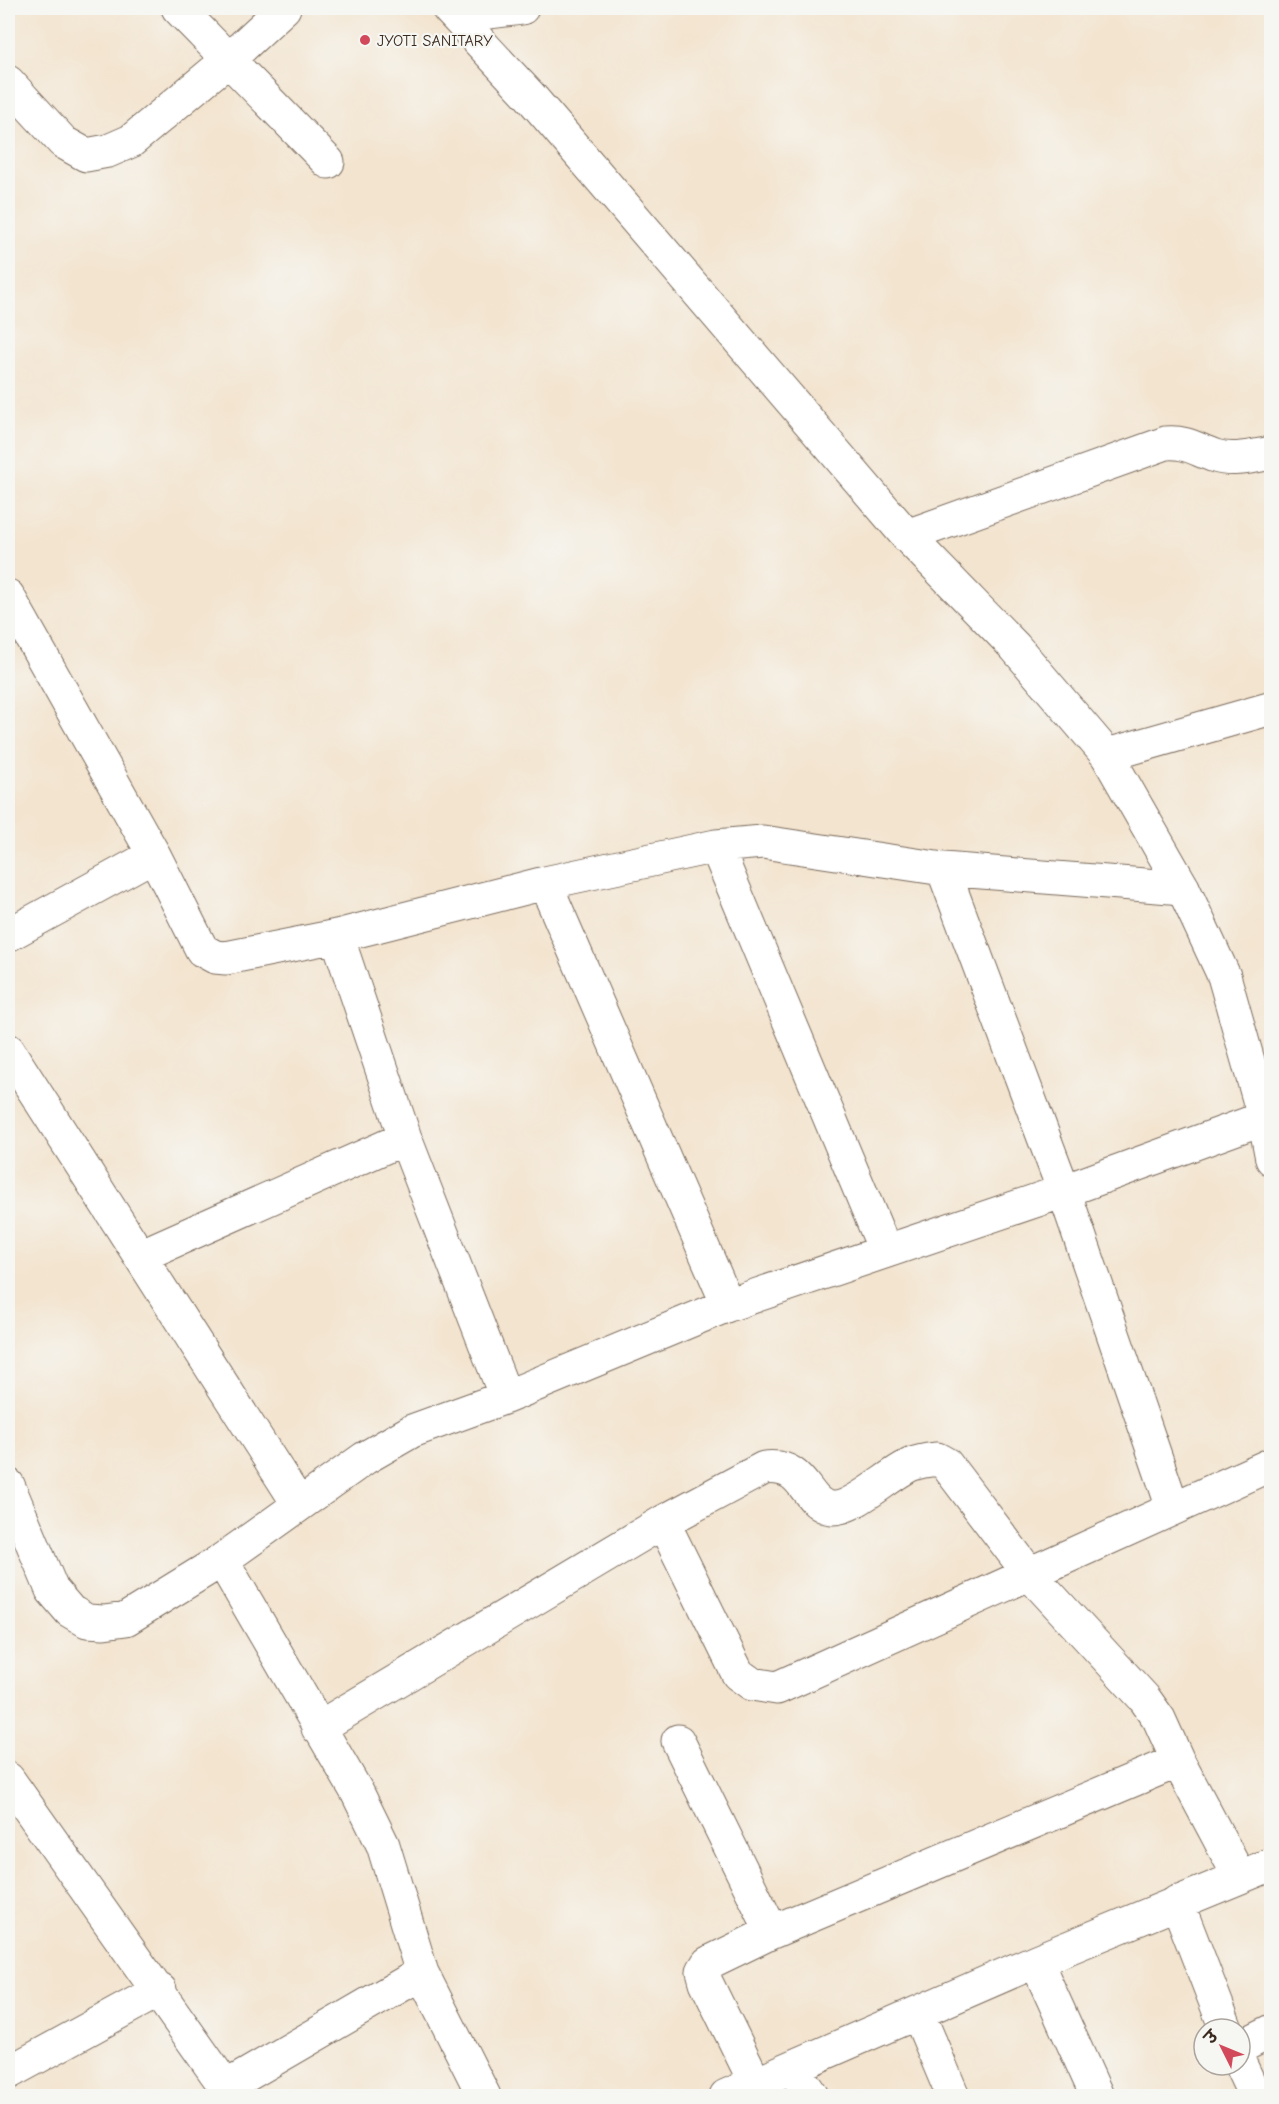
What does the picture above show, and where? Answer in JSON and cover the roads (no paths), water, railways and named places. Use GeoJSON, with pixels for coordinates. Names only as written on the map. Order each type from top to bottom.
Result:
{"type":"FeatureCollection","features":[{"type":"Feature","properties":{"kind":"street"},"geometry":{"type":"LineString","coordinates":[[178,8],[328,162]]}},
{"type":"Feature","properties":{"kind":"street"},"geometry":{"type":"LineString","coordinates":[[8,82],[63,142],[86,155],[108,152],[130,141],[228,60],[284,8]]}},
{"type":"Feature","properties":{"kind":"street"},"geometry":{"type":"LineString","coordinates":[[452,12],[522,8]]}},
{"type":"Feature","properties":{"kind":"street"},"geometry":{"type":"LineString","coordinates":[[452,12],[546,114],[907,536],[1015,647],[1107,755],[1183,888],[1224,976],[1268,1116],[1272,1160]]}},
{"type":"Feature","properties":{"kind":"street"},"geometry":{"type":"LineString","coordinates":[[907,536],[1166,443],[1180,441],[1216,457],[1232,458],[1272,453]]}},
{"type":"Feature","properties":{"kind":"street"},"geometry":{"type":"LineString","coordinates":[[8,596],[154,855],[202,950],[215,957],[226,958],[338,936],[545,883],[716,846],[773,843],[943,869],[1183,888]]}},
{"type":"Feature","properties":{"kind":"street"},"geometry":{"type":"LineString","coordinates":[[1107,755],[1272,708]]}},
{"type":"Feature","properties":{"kind":"street"},"geometry":{"type":"LineString","coordinates":[[716,846],[885,1250]]}},
{"type":"Feature","properties":{"kind":"street"},"geometry":{"type":"LineString","coordinates":[[8,935],[154,855]]}},
{"type":"Feature","properties":{"kind":"street"},"geometry":{"type":"LineString","coordinates":[[943,869],[1064,1191],[1173,1508]]}},
{"type":"Feature","properties":{"kind":"street"},"geometry":{"type":"LineString","coordinates":[[545,883],[728,1305]]}},
{"type":"Feature","properties":{"kind":"street"},"geometry":{"type":"LineString","coordinates":[[338,936],[405,1138],[506,1397]]}},
{"type":"Feature","properties":{"kind":"street"},"geometry":{"type":"LineString","coordinates":[[8,1050],[298,1503]]}},
{"type":"Feature","properties":{"kind":"street"},"geometry":{"type":"LineString","coordinates":[[8,1485],[52,1590],[70,1611],[87,1621],[104,1622],[126,1619],[222,1560],[298,1503],[365,1458],[412,1431],[506,1397],[728,1305],[1064,1191],[1268,1116]]}},
{"type":"Feature","properties":{"kind":"street"},"geometry":{"type":"LineString","coordinates":[[140,1256],[405,1138]]}},
{"type":"Feature","properties":{"kind":"street"},"geometry":{"type":"LineString","coordinates":[[318,1728],[716,1491],[764,1468],[778,1466],[789,1469],[822,1505],[833,1508],[847,1504],[909,1466],[937,1459],[946,1464],[1028,1572],[1144,1698],[1159,1719],[1178,1761],[1239,1876]]}},
{"type":"Feature","properties":{"kind":"street"},"geometry":{"type":"LineString","coordinates":[[663,1522],[738,1674],[752,1684],[777,1688],[1028,1572],[1272,1464]]}},
{"type":"Feature","properties":{"kind":"street"},"geometry":{"type":"LineString","coordinates":[[222,1560],[357,1792],[383,1845],[422,1972],[484,2097]]}},
{"type":"Feature","properties":{"kind":"street"},"geometry":{"type":"LineString","coordinates":[[678,1741],[772,1932]]}},
{"type":"Feature","properties":{"kind":"street"},"geometry":{"type":"LineString","coordinates":[[756,2084],[706,1982],[704,1971],[708,1963],[772,1932],[1178,1761]]}},
{"type":"Feature","properties":{"kind":"street"},"geometry":{"type":"LineString","coordinates":[[8,1779],[18,1817],[160,1990],[229,2092],[422,1972]]}},
{"type":"Feature","properties":{"kind":"street"},"geometry":{"type":"LineString","coordinates":[[726,2097],[1036,1961],[1272,1864]]}},
{"type":"Feature","properties":{"kind":"street"},"geometry":{"type":"LineString","coordinates":[[1177,1902],[1221,2017]]}},
{"type":"Feature","properties":{"kind":"street"},"geometry":{"type":"LineString","coordinates":[[1036,1961],[1097,2097]]}},
{"type":"Feature","properties":{"kind":"street"},"geometry":{"type":"LineString","coordinates":[[8,2073],[160,1990]]}},
{"type":"Feature","properties":{"kind":"street"},"geometry":{"type":"LineString","coordinates":[[918,2013],[953,2097]]}},
{"type":"Feature","properties":{"kind":"street"},"geometry":{"type":"LineString","coordinates":[[1252,2041],[1272,2031]]}},
{"type":"Feature","properties":{"kind":"street"},"geometry":{"type":"LineString","coordinates":[[793,2069],[812,2097]]}},
{"type":"Feature","properties":{"kind":"street"},"geometry":{"type":"LineString","coordinates":[[1246,2077],[1255,2097]]}},
{"type":"Feature","properties":{"kind":"place","name":"JYOTI SANITARY"},"geometry":{"type":"Point","coordinates":[365,40]}}]}
